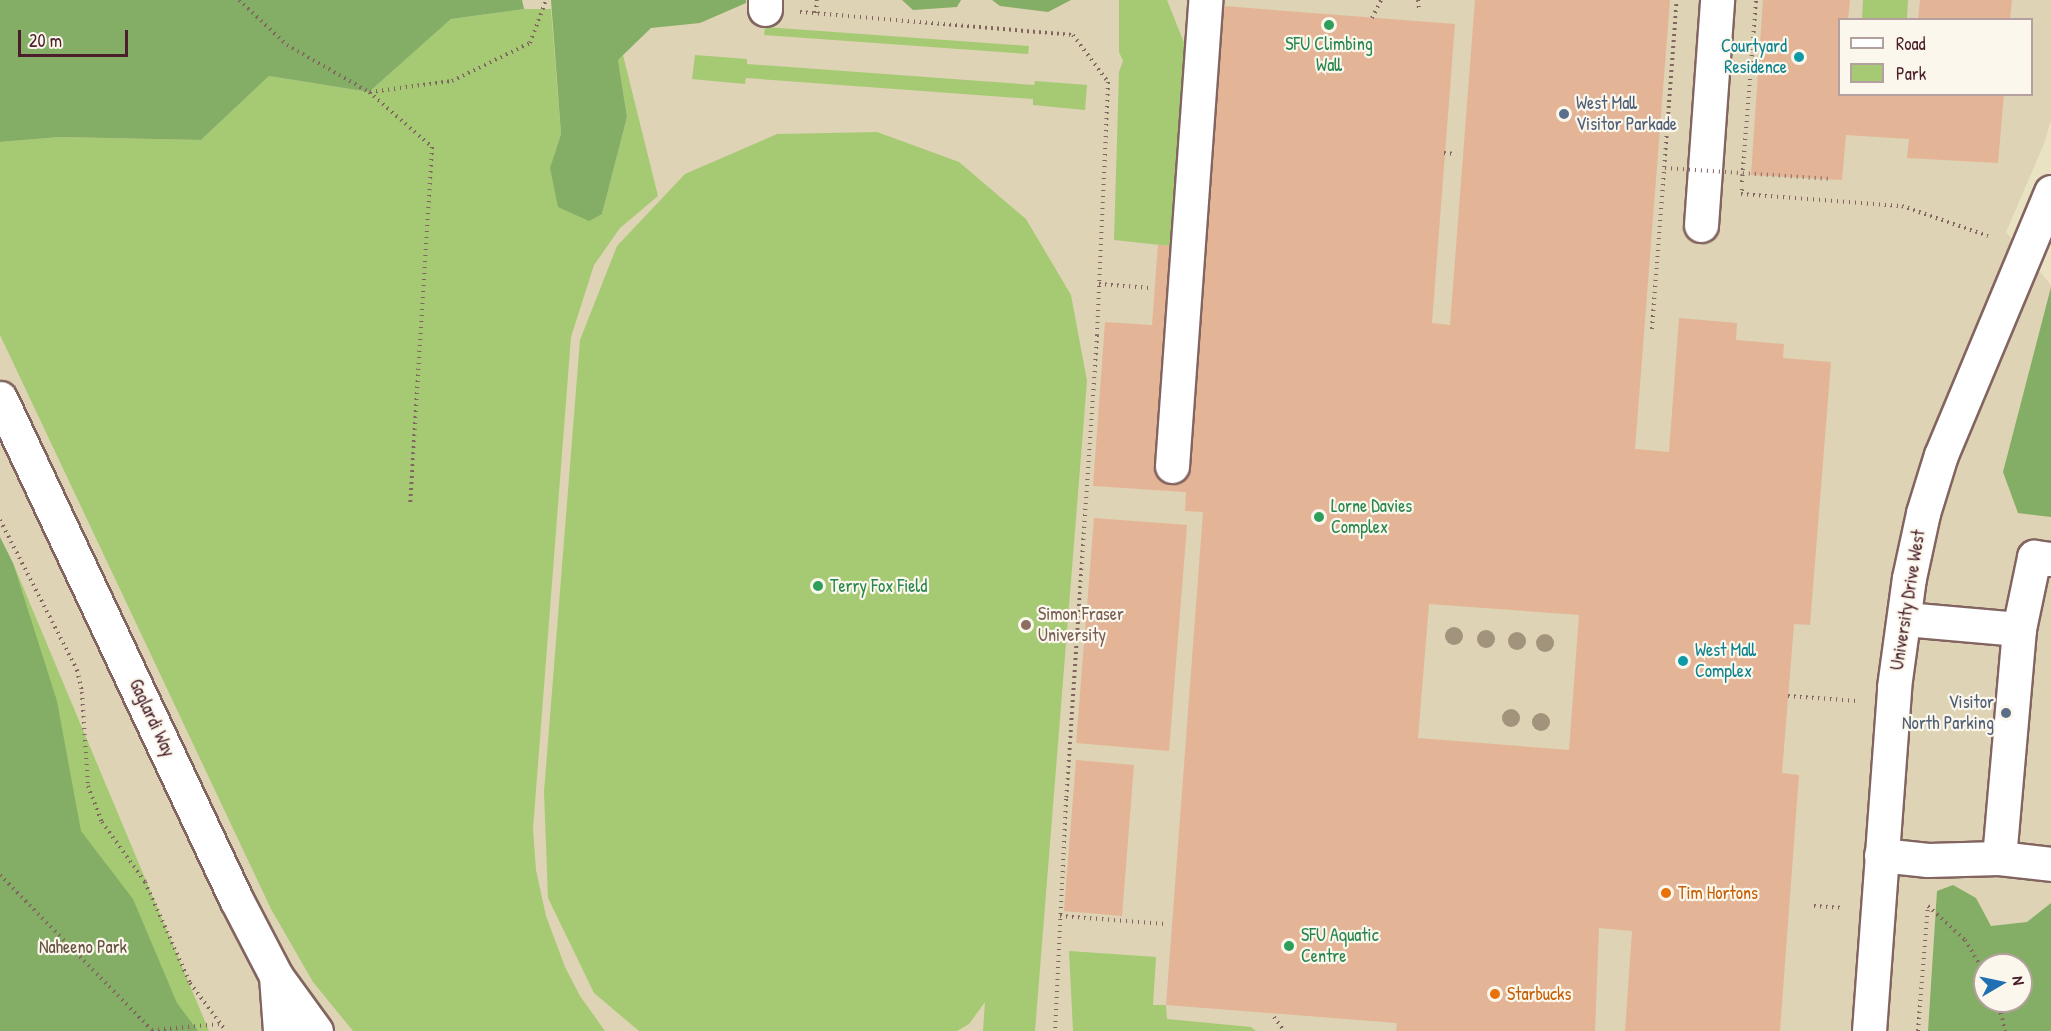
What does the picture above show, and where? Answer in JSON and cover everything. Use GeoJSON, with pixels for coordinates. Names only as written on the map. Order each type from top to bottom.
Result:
{"type":"FeatureCollection","features":[{"type":"Feature","properties":{"kind":"street"},"geometry":{"type":"LineString","coordinates":[[1172,466],[1205,0]]}},
{"type":"Feature","properties":{"kind":"street"},"geometry":{"type":"LineString","coordinates":[[1701,225],[1717,0]]}},
{"type":"Feature","properties":{"kind":"street","name":"University Drive West"},"geometry":{"type":"LineString","coordinates":[[1869,1031],[1894,687],[1923,513],[1941,455],[2051,192]]}},
{"type":"Feature","properties":{"kind":"street","name":"Gaglardi Way"},"geometry":{"type":"LineString","coordinates":[[0,398],[236,899],[276,976],[316,1031]]}},
{"type":"Feature","properties":{"kind":"street"},"geometry":{"type":"LineString","coordinates":[[1999,858],[2019,629],[2034,557],[2051,559]]}},
{"type":"Feature","properties":{"kind":"street"},"geometry":{"type":"LineString","coordinates":[[1904,619],[2019,629]]}},
{"type":"Feature","properties":{"kind":"street"},"geometry":{"type":"LineString","coordinates":[[1881,855],[1928,860],[1999,858],[2051,864]]}},
{"type":"Feature","properties":{"kind":"street"},"geometry":{"type":"LineString","coordinates":[[276,976],[280,1031]]}},
{"type":"Feature","properties":{"kind":"path"},"geometry":{"type":"LineString","coordinates":[[239,0],[287,45],[369,92],[432,147],[410,505]]}},
{"type":"Feature","properties":{"kind":"path"},"geometry":{"type":"LineString","coordinates":[[369,92],[452,81],[530,43],[546,0]]}},
{"type":"Feature","properties":{"kind":"path"},"geometry":{"type":"LineString","coordinates":[[816,13],[817,0]]}},
{"type":"Feature","properties":{"kind":"path"},"geometry":{"type":"LineString","coordinates":[[1371,18],[1381,0]]}},
{"type":"Feature","properties":{"kind":"path"},"geometry":{"type":"LineString","coordinates":[[1418,0],[1419,8]]}},
{"type":"Feature","properties":{"kind":"path"},"geometry":{"type":"LineString","coordinates":[[1652,329],[1677,0]]}},
{"type":"Feature","properties":{"kind":"path"},"geometry":{"type":"LineString","coordinates":[[1756,0],[1741,194],[1902,206],[1988,236]]}},
{"type":"Feature","properties":{"kind":"path"},"geometry":{"type":"LineString","coordinates":[[765,4],[816,13],[1073,35],[1108,82],[1099,284],[1055,1031]]}},
{"type":"Feature","properties":{"kind":"path"},"geometry":{"type":"LineString","coordinates":[[1444,153],[1456,154]]}},
{"type":"Feature","properties":{"kind":"path"},"geometry":{"type":"LineString","coordinates":[[1665,168],[1832,179]]}},
{"type":"Feature","properties":{"kind":"path"},"geometry":{"type":"LineString","coordinates":[[1099,284],[1155,288]]}},
{"type":"Feature","properties":{"kind":"path"},"geometry":{"type":"LineString","coordinates":[[0,520],[77,670],[82,692],[88,786],[102,822],[145,882],[190,983],[226,1031]]}},
{"type":"Feature","properties":{"kind":"path"},"geometry":{"type":"LineString","coordinates":[[1788,696],[1867,702]]}},
{"type":"Feature","properties":{"kind":"path"},"geometry":{"type":"LineString","coordinates":[[0,875],[152,1030],[220,1024]]}},
{"type":"Feature","properties":{"kind":"path"},"geometry":{"type":"LineString","coordinates":[[1918,1031],[1928,905],[1965,940],[1973,953]]}},
{"type":"Feature","properties":{"kind":"path"},"geometry":{"type":"LineString","coordinates":[[1814,906],[1850,908]]}},
{"type":"Feature","properties":{"kind":"path"},"geometry":{"type":"LineString","coordinates":[[1060,916],[1166,924]]}},
{"type":"Feature","properties":{"kind":"path"},"geometry":{"type":"LineString","coordinates":[[2001,1013],[2005,1031]]}},
{"type":"Feature","properties":{"kind":"path"},"geometry":{"type":"LineString","coordinates":[[1274,1017],[1284,1031]]}},
{"type":"Feature","properties":{"kind":"shaded area","name":"Simon Fraser University"},"geometry":{"type":"Polygon","coordinates":[[[0,0],[2051,0],[2051,120],[2044,144],[2006,232],[2051,285],[2051,992],[2033,1000],[2033,953],[1973,953],[1973,1013],[2002,1013],[1960,1031],[0,1031],[0,0]]]}},
{"type":"Feature","properties":{"kind":"green space"},"geometry":{"type":"Polygon","coordinates":[[[0,0],[522,0],[524,9],[451,19],[369,92],[269,76],[201,140],[60,137],[0,142],[0,0]]]}},
{"type":"Feature","properties":{"kind":"green space"},"geometry":{"type":"Polygon","coordinates":[[[551,0],[746,0],[746,3],[700,23],[651,28],[618,60],[627,117],[602,214],[589,221],[558,207],[550,168],[561,134],[551,0]]]}},
{"type":"Feature","properties":{"kind":"green space"},"geometry":{"type":"Polygon","coordinates":[[[902,0],[961,0],[957,7],[913,10],[902,0]]]}},
{"type":"Feature","properties":{"kind":"green space"},"geometry":{"type":"Polygon","coordinates":[[[992,0],[1071,0],[1048,12],[1000,6],[992,0]]]}},
{"type":"Feature","properties":{"kind":"green space"},"geometry":{"type":"Polygon","coordinates":[[[1119,0],[1167,0],[1192,63],[1179,247],[1114,240],[1119,72],[1123,61],[1119,52],[1119,0]]]}},
{"type":"Feature","properties":{"kind":"green space"},"geometry":{"type":"Polygon","coordinates":[[[1863,0],[1908,0],[1907,18],[1862,18],[1863,0]]]}},
{"type":"Feature","properties":{"kind":"green space"},"geometry":{"type":"Polygon","coordinates":[[[524,9],[551,9],[561,134],[550,169],[602,214],[627,117],[618,60],[623,55],[658,196],[620,228],[594,265],[571,337],[533,829],[536,870],[546,916],[565,967],[580,996],[605,1031],[353,1031],[313,982],[271,909],[0,335],[0,142],[60,137],[201,140],[269,76],[369,92],[451,19],[524,9]]]}},
{"type":"Feature","properties":{"kind":"green space"},"geometry":{"type":"Polygon","coordinates":[[[765,27],[1029,46],[1028,54],[764,35],[765,27]]]}},
{"type":"Feature","properties":{"kind":"green space"},"geometry":{"type":"Polygon","coordinates":[[[695,55],[747,59],[747,64],[1034,85],[1035,81],[1087,85],[1085,110],[1033,105],[1033,99],[746,78],[745,84],[692,79],[695,55]]]}},
{"type":"Feature","properties":{"kind":"green space","name":"Terry Fox Field"},"geometry":{"type":"Polygon","coordinates":[[[877,132],[959,162],[1026,219],[1071,295],[1087,381],[1035,1031],[983,1031],[985,1002],[969,1024],[957,1031],[639,1031],[594,993],[548,898],[544,792],[580,340],[617,246],[685,174],[777,134],[877,132]]]}},
{"type":"Feature","properties":{"kind":"green space"},"geometry":{"type":"Polygon","coordinates":[[[2051,287],[2051,517],[2018,513],[2003,472],[2051,287]]]}},
{"type":"Feature","properties":{"kind":"green space","name":"Naheeno Park"},"geometry":{"type":"Polygon","coordinates":[[[0,537],[13,563],[57,701],[81,831],[133,899],[177,1003],[198,1031],[0,1031],[0,537]]]}},
{"type":"Feature","properties":{"kind":"green space","name":"Naheeno Park"},"geometry":{"type":"Polygon","coordinates":[[[0,556],[13,563],[209,1031],[0,1031],[0,556]]]}},
{"type":"Feature","properties":{"kind":"green space"},"geometry":{"type":"Polygon","coordinates":[[[1953,885],[1976,898],[1991,926],[2027,922],[2051,903],[2051,1031],[1928,1031],[1937,891],[1953,885]]]}},
{"type":"Feature","properties":{"kind":"green space"},"geometry":{"type":"Polygon","coordinates":[[[1069,951],[1156,957],[1153,1005],[1166,1005],[1167,1019],[1251,1027],[1256,1031],[1073,1031],[1069,951]]]}},
{"type":"Feature","properties":{"kind":"building"},"geometry":{"type":"Polygon","coordinates":[[[1475,0],[1670,0],[1635,449],[1669,452],[1679,318],[1737,323],[1736,340],[1784,344],[1783,358],[1831,362],[1810,625],[1794,624],[1782,773],[1799,775],[1780,1031],[1625,1031],[1632,931],[1599,928],[1595,1031],[1396,1031],[1397,1023],[1166,1005],[1203,512],[1185,511],[1186,492],[1093,486],[1105,322],[1152,325],[1158,245],[1191,248],[1210,5],[1455,24],[1432,323],[1450,325],[1475,0]],[[1429,604],[1418,738],[1569,750],[1579,615],[1429,604]]]}},
{"type":"Feature","properties":{"kind":"building","name":"Courtyard Residence"},"geometry":{"type":"Polygon","coordinates":[[[1763,0],[1850,0],[1848,18],[1838,18],[1838,96],[2004,96],[1998,163],[1907,158],[1909,139],[1846,135],[1842,180],[1751,175],[1763,0]]]}},
{"type":"Feature","properties":{"kind":"building"},"geometry":{"type":"Polygon","coordinates":[[[1920,0],[2012,0],[2010,18],[1918,18],[1920,0]]]}},
{"type":"Feature","properties":{"kind":"building"},"geometry":{"type":"Polygon","coordinates":[[[1094,518],[1187,525],[1169,751],[1076,743],[1094,518]]]}},
{"type":"Feature","properties":{"kind":"building"},"geometry":{"type":"Polygon","coordinates":[[[1076,760],[1134,765],[1122,916],[1064,911],[1076,760]]]}},
{"type":"Feature","properties":{"kind":"place","name":"SFU Climbing Wall"},"geometry":{"type":"Point","coordinates":[1329,25]}},
{"type":"Feature","properties":{"kind":"place","name":"Courtyard Residence"},"geometry":{"type":"Point","coordinates":[1799,57]}},
{"type":"Feature","properties":{"kind":"place","name":"West Mall Visitor Parkade"},"geometry":{"type":"Point","coordinates":[1564,114]}},
{"type":"Feature","properties":{"kind":"place","name":"Lorne Davies Complex"},"geometry":{"type":"Point","coordinates":[1319,517]}},
{"type":"Feature","properties":{"kind":"place","name":"Terry Fox Field"},"geometry":{"type":"Point","coordinates":[818,586]}},
{"type":"Feature","properties":{"kind":"place","name":"Simon Fraser University"},"geometry":{"type":"Point","coordinates":[1026,625]}},
{"type":"Feature","properties":{"kind":"place","name":"West Mall Complex"},"geometry":{"type":"Point","coordinates":[1683,661]}},
{"type":"Feature","properties":{"kind":"place","name":"Visitor North Parking"},"geometry":{"type":"Point","coordinates":[2006,713]}},
{"type":"Feature","properties":{"kind":"place","name":"Tim Hortons"},"geometry":{"type":"Point","coordinates":[1666,893]}},
{"type":"Feature","properties":{"kind":"place","name":"SFU Aquatic Centre"},"geometry":{"type":"Point","coordinates":[1289,946]}},
{"type":"Feature","properties":{"kind":"place","name":"Starbucks"},"geometry":{"type":"Point","coordinates":[1495,994]}}]}
